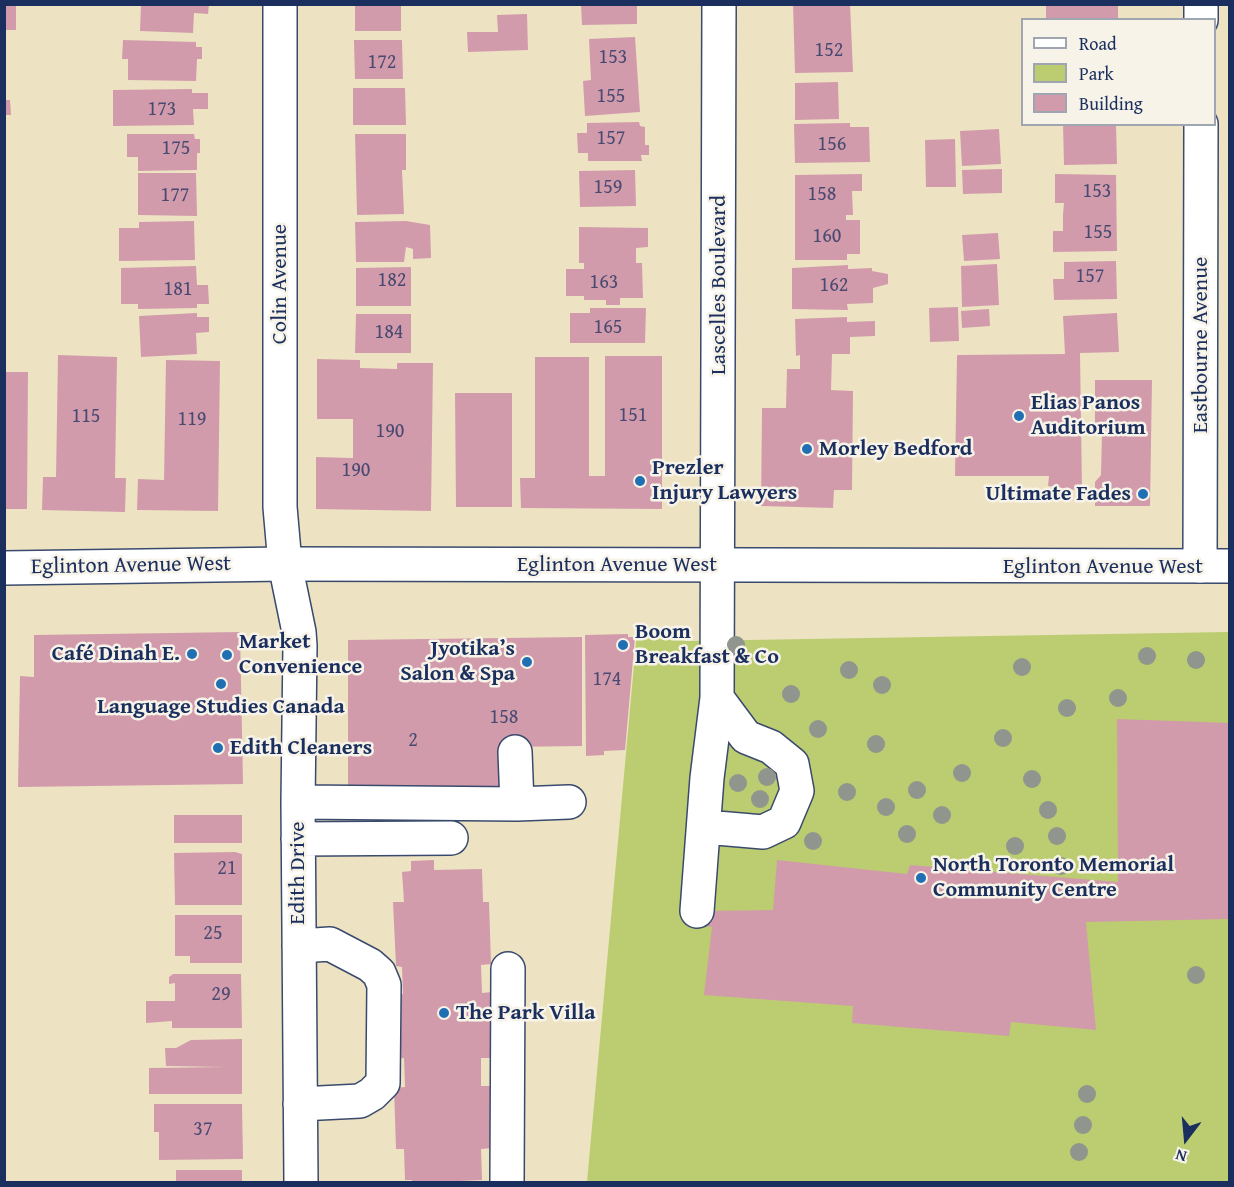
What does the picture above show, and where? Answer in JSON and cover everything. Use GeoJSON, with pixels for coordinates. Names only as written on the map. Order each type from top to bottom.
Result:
{"type":"FeatureCollection","features":[{"type":"Feature","properties":{"kind":"street","name":"Colin Avenue"},"geometry":{"type":"LineString","coordinates":[[280,4],[280,507],[285,564]]}},
{"type":"Feature","properties":{"kind":"street","name":"Lascelles Boulevard"},"geometry":{"type":"LineString","coordinates":[[697,911],[707,778],[717,698],[718,4]]}},
{"type":"Feature","properties":{"kind":"street","name":"Eastbourne Avenue"},"geometry":{"type":"LineString","coordinates":[[1201,126],[1215,566]]}},
{"type":"Feature","properties":{"kind":"street","name":"Eglinton Avenue West"},"geometry":{"type":"LineString","coordinates":[[4,568],[285,564],[1215,566]]}},
{"type":"Feature","properties":{"kind":"street","name":"Edith Drive"},"geometry":{"type":"LineString","coordinates":[[285,564],[299,632],[301,1182]]}},
{"type":"Feature","properties":{"kind":"street"},"geometry":{"type":"LineString","coordinates":[[705,827],[763,832],[784,822],[797,791],[792,764],[771,747],[746,737],[717,698]]}},
{"type":"Feature","properties":{"kind":"street"},"geometry":{"type":"LineString","coordinates":[[515,752],[517,804]]}},
{"type":"Feature","properties":{"kind":"street"},"geometry":{"type":"LineString","coordinates":[[298,802],[517,804],[569,802]]}},
{"type":"Feature","properties":{"kind":"street"},"geometry":{"type":"LineString","coordinates":[[298,839],[451,838]]}},
{"type":"Feature","properties":{"kind":"street"},"geometry":{"type":"LineString","coordinates":[[299,946],[330,944],[370,965],[379,973],[384,984],[383,1083],[372,1094],[360,1101],[300,1104]]}},
{"type":"Feature","properties":{"kind":"street"},"geometry":{"type":"LineString","coordinates":[[507,1182],[508,969]]}},
{"type":"Feature","properties":{"kind":"green space"},"geometry":{"type":"Polygon","coordinates":[[[637,632],[687,641],[1229,632],[1229,1182],[587,1182],[637,632]]]}},
{"type":"Feature","properties":{"kind":"building"},"geometry":{"type":"Polygon","coordinates":[[[4,4],[16,4],[16,30],[4,30],[4,4]]]}},
{"type":"Feature","properties":{"kind":"building"},"geometry":{"type":"Polygon","coordinates":[[[141,4],[209,4],[208,14],[194,13],[193,33],[140,31],[141,4]]]}},
{"type":"Feature","properties":{"kind":"building"},"geometry":{"type":"Polygon","coordinates":[[[355,4],[401,4],[401,31],[355,31],[355,4]]]}},
{"type":"Feature","properties":{"kind":"building"},"geometry":{"type":"Polygon","coordinates":[[[581,4],[637,4],[637,24],[582,25],[581,4]]]}},
{"type":"Feature","properties":{"kind":"building"},"geometry":{"type":"Polygon","coordinates":[[[793,4],[850,4],[853,72],[795,73],[793,4]]]}},
{"type":"Feature","properties":{"kind":"building"},"geometry":{"type":"Polygon","coordinates":[[[1046,4],[1118,4],[1118,18],[1046,18],[1046,4]]]}},
{"type":"Feature","properties":{"kind":"building"},"geometry":{"type":"Polygon","coordinates":[[[527,14],[528,50],[468,52],[467,32],[498,32],[497,15],[527,14]]]}},
{"type":"Feature","properties":{"kind":"building"},"geometry":{"type":"Polygon","coordinates":[[[635,37],[640,112],[585,116],[583,81],[591,80],[589,39],[635,37]]]}},
{"type":"Feature","properties":{"kind":"building"},"geometry":{"type":"Polygon","coordinates":[[[123,40],[196,42],[196,47],[202,47],[202,59],[197,59],[196,81],[128,80],[128,59],[122,59],[123,40]]]}},
{"type":"Feature","properties":{"kind":"building"},"geometry":{"type":"Polygon","coordinates":[[[354,40],[402,40],[403,79],[355,79],[354,40]]]}},
{"type":"Feature","properties":{"kind":"building"},"geometry":{"type":"Polygon","coordinates":[[[838,82],[839,119],[795,120],[795,83],[838,82]]]}},
{"type":"Feature","properties":{"kind":"building"},"geometry":{"type":"Polygon","coordinates":[[[353,88],[405,88],[406,125],[353,125],[353,88]]]}},
{"type":"Feature","properties":{"kind":"building"},"geometry":{"type":"Polygon","coordinates":[[[192,89],[192,93],[208,93],[208,109],[193,109],[194,125],[113,126],[113,90],[192,89]]]}},
{"type":"Feature","properties":{"kind":"building"},"geometry":{"type":"Polygon","coordinates":[[[4,100],[10,100],[11,115],[4,115],[4,100]]]}},
{"type":"Feature","properties":{"kind":"building"},"geometry":{"type":"Polygon","coordinates":[[[639,122],[640,126],[645,127],[645,145],[649,145],[649,155],[641,155],[642,161],[588,161],[588,153],[578,153],[577,133],[587,133],[587,123],[639,122]]]}},
{"type":"Feature","properties":{"kind":"building"},"geometry":{"type":"Polygon","coordinates":[[[850,123],[850,127],[869,127],[870,162],[795,163],[794,124],[850,123]]]}},
{"type":"Feature","properties":{"kind":"building"},"geometry":{"type":"Polygon","coordinates":[[[1063,126],[1116,126],[1117,164],[1064,165],[1063,126]]]}},
{"type":"Feature","properties":{"kind":"building"},"geometry":{"type":"Polygon","coordinates":[[[999,129],[1001,164],[962,166],[960,131],[999,129]]]}},
{"type":"Feature","properties":{"kind":"building"},"geometry":{"type":"Polygon","coordinates":[[[127,134],[194,134],[195,139],[200,139],[197,170],[138,171],[138,157],[127,157],[127,134]]]}},
{"type":"Feature","properties":{"kind":"building"},"geometry":{"type":"Polygon","coordinates":[[[355,134],[406,134],[406,170],[402,170],[404,214],[357,215],[355,134]]]}},
{"type":"Feature","properties":{"kind":"building"},"geometry":{"type":"Polygon","coordinates":[[[955,139],[956,187],[926,187],[925,140],[955,139]]]}},
{"type":"Feature","properties":{"kind":"building"},"geometry":{"type":"Polygon","coordinates":[[[1002,169],[1002,193],[963,194],[962,170],[1002,169]]]}},
{"type":"Feature","properties":{"kind":"building"},"geometry":{"type":"Polygon","coordinates":[[[635,170],[636,206],[580,207],[579,171],[635,170]]]}},
{"type":"Feature","properties":{"kind":"building"},"geometry":{"type":"Polygon","coordinates":[[[138,173],[196,173],[197,216],[138,215],[138,173]]]}},
{"type":"Feature","properties":{"kind":"building"},"geometry":{"type":"Polygon","coordinates":[[[862,174],[862,191],[852,191],[853,215],[846,215],[846,220],[860,220],[860,254],[847,254],[847,260],[795,260],[795,175],[862,174]]]}},
{"type":"Feature","properties":{"kind":"building"},"geometry":{"type":"Polygon","coordinates":[[[1055,174],[1116,175],[1117,251],[1053,252],[1053,231],[1063,231],[1064,203],[1055,203],[1055,174]]]}},
{"type":"Feature","properties":{"kind":"building"},"geometry":{"type":"Polygon","coordinates":[[[194,221],[195,260],[119,261],[119,228],[139,228],[139,222],[194,221]]]}},
{"type":"Feature","properties":{"kind":"building"},"geometry":{"type":"Polygon","coordinates":[[[406,221],[430,225],[431,258],[413,259],[413,249],[406,247],[404,262],[356,262],[355,222],[406,221]]]}},
{"type":"Feature","properties":{"kind":"building"},"geometry":{"type":"Polygon","coordinates":[[[579,227],[648,228],[648,247],[636,248],[636,263],[642,263],[643,298],[620,298],[620,305],[606,305],[606,300],[584,300],[584,296],[566,296],[566,269],[584,269],[584,263],[579,263],[579,227]]]}},
{"type":"Feature","properties":{"kind":"building"},"geometry":{"type":"Polygon","coordinates":[[[998,233],[1000,259],[964,261],[962,235],[998,233]]]}},
{"type":"Feature","properties":{"kind":"building"},"geometry":{"type":"Polygon","coordinates":[[[1116,261],[1117,299],[1054,300],[1053,279],[1064,279],[1064,262],[1116,261]]]}},
{"type":"Feature","properties":{"kind":"building"},"geometry":{"type":"Polygon","coordinates":[[[997,264],[999,305],[962,307],[961,266],[997,264]]]}},
{"type":"Feature","properties":{"kind":"building"},"geometry":{"type":"Polygon","coordinates":[[[848,265],[848,269],[872,268],[872,271],[888,274],[888,284],[873,288],[873,303],[847,304],[848,310],[792,309],[792,268],[848,265]]]}},
{"type":"Feature","properties":{"kind":"building"},"geometry":{"type":"Polygon","coordinates":[[[196,266],[197,285],[208,285],[209,304],[197,304],[197,308],[138,309],[138,304],[121,304],[121,268],[196,266]]]}},
{"type":"Feature","properties":{"kind":"building"},"geometry":{"type":"Polygon","coordinates":[[[411,267],[411,306],[356,306],[356,268],[411,267]]]}},
{"type":"Feature","properties":{"kind":"building"},"geometry":{"type":"Polygon","coordinates":[[[958,307],[959,341],[930,342],[929,308],[958,307]]]}},
{"type":"Feature","properties":{"kind":"building"},"geometry":{"type":"Polygon","coordinates":[[[590,308],[646,308],[645,343],[570,343],[570,313],[590,313],[590,308]]]}},
{"type":"Feature","properties":{"kind":"building"},"geometry":{"type":"Polygon","coordinates":[[[989,309],[990,326],[962,328],[961,311],[989,309]]]}},
{"type":"Feature","properties":{"kind":"building"},"geometry":{"type":"Polygon","coordinates":[[[197,313],[197,317],[209,317],[209,332],[196,333],[197,354],[141,357],[139,316],[197,313]]]}},
{"type":"Feature","properties":{"kind":"building","name":"Elias Panos Auditorium"},"geometry":{"type":"Polygon","coordinates":[[[1117,313],[1119,352],[1080,353],[1082,491],[1048,486],[1049,476],[955,476],[957,355],[1065,354],[1063,316],[1117,313]]]}},
{"type":"Feature","properties":{"kind":"building"},"geometry":{"type":"Polygon","coordinates":[[[356,314],[411,314],[411,353],[355,353],[356,314]]]}},
{"type":"Feature","properties":{"kind":"building","name":"Morley Bedford"},"geometry":{"type":"Polygon","coordinates":[[[847,317],[847,322],[875,321],[875,336],[850,337],[850,354],[832,354],[831,390],[853,391],[852,490],[834,490],[833,508],[761,506],[762,408],[786,408],[787,369],[800,369],[800,355],[796,356],[795,319],[847,317]]]}},
{"type":"Feature","properties":{"kind":"building"},"geometry":{"type":"Polygon","coordinates":[[[58,355],[117,357],[115,478],[126,478],[125,512],[42,510],[43,477],[56,477],[58,355]]]}},
{"type":"Feature","properties":{"kind":"building"},"geometry":{"type":"Polygon","coordinates":[[[605,356],[662,356],[662,509],[521,508],[520,478],[535,478],[535,357],[589,357],[589,476],[605,476],[605,356]]]}},
{"type":"Feature","properties":{"kind":"building"},"geometry":{"type":"Polygon","coordinates":[[[317,359],[360,360],[360,368],[397,369],[397,363],[433,363],[431,511],[316,509],[316,457],[353,458],[353,419],[317,419],[317,359]]]}},
{"type":"Feature","properties":{"kind":"building"},"geometry":{"type":"Polygon","coordinates":[[[166,360],[220,361],[218,511],[137,510],[138,479],[164,480],[166,360]]]}},
{"type":"Feature","properties":{"kind":"building"},"geometry":{"type":"Polygon","coordinates":[[[4,372],[28,372],[27,509],[4,509],[4,372]]]}},
{"type":"Feature","properties":{"kind":"building"},"geometry":{"type":"Polygon","coordinates":[[[1095,380],[1152,380],[1150,506],[1095,506],[1095,482],[1101,475],[1102,431],[1095,430],[1095,380]]]}},
{"type":"Feature","properties":{"kind":"building"},"geometry":{"type":"Polygon","coordinates":[[[455,393],[512,393],[512,507],[456,507],[455,393]]]}},
{"type":"Feature","properties":{"kind":"building"},"geometry":{"type":"Polygon","coordinates":[[[240,632],[243,784],[18,787],[20,676],[34,677],[34,635],[240,632]]]}},
{"type":"Feature","properties":{"kind":"building"},"geometry":{"type":"Polygon","coordinates":[[[628,634],[628,637],[635,637],[625,750],[604,751],[604,755],[586,756],[585,635],[628,634]]]}},
{"type":"Feature","properties":{"kind":"building"},"geometry":{"type":"Polygon","coordinates":[[[582,637],[582,746],[507,747],[500,788],[348,790],[348,640],[582,637]]]}},
{"type":"Feature","properties":{"kind":"building","name":"North Toronto Memorial Community Centre"},"geometry":{"type":"Polygon","coordinates":[[[1117,719],[1230,723],[1230,919],[1086,922],[1096,1030],[1011,1022],[1009,1036],[852,1023],[853,1006],[704,995],[712,927],[702,926],[702,911],[773,910],[777,860],[907,874],[910,865],[1118,882],[1117,719]]]}},
{"type":"Feature","properties":{"kind":"building"},"geometry":{"type":"Polygon","coordinates":[[[174,815],[242,815],[242,843],[174,843],[174,815]]]}},
{"type":"Feature","properties":{"kind":"building"},"geometry":{"type":"Polygon","coordinates":[[[235,852],[242,854],[242,905],[175,905],[174,853],[235,852]]]}},
{"type":"Feature","properties":{"kind":"building","name":"The Park Villa"},"geometry":{"type":"Polygon","coordinates":[[[434,860],[434,870],[482,869],[483,902],[489,902],[491,964],[481,965],[482,993],[492,992],[494,1058],[481,1058],[481,1086],[491,1086],[493,1148],[481,1149],[482,1180],[412,1182],[412,1180],[405,1180],[404,1149],[396,1149],[394,1088],[405,1087],[404,1058],[397,1059],[395,995],[403,994],[402,967],[396,966],[393,902],[404,902],[402,872],[411,871],[411,861],[434,860]]]}},
{"type":"Feature","properties":{"kind":"building"},"geometry":{"type":"Polygon","coordinates":[[[175,915],[242,915],[242,963],[190,963],[190,956],[175,956],[175,915]]]}},
{"type":"Feature","properties":{"kind":"building"},"geometry":{"type":"Polygon","coordinates":[[[173,974],[241,974],[242,1028],[172,1028],[172,1021],[146,1023],[146,1001],[175,1001],[175,983],[169,984],[169,977],[173,974]]]}},
{"type":"Feature","properties":{"kind":"building"},"geometry":{"type":"Polygon","coordinates":[[[242,1039],[242,1094],[149,1094],[149,1068],[225,1067],[166,1066],[165,1048],[176,1048],[191,1040],[242,1039]]]}},
{"type":"Feature","properties":{"kind":"building"},"geometry":{"type":"Polygon","coordinates":[[[154,1104],[242,1104],[243,1159],[159,1160],[159,1132],[154,1132],[154,1104]]]}},
{"type":"Feature","properties":{"kind":"building"},"geometry":{"type":"Polygon","coordinates":[[[176,1170],[242,1170],[242,1182],[176,1182],[176,1170]]]}},
{"type":"Feature","properties":{"kind":"place","name":"Elias Panos Auditorium"},"geometry":{"type":"Point","coordinates":[1019,416]}},
{"type":"Feature","properties":{"kind":"place","name":"Morley Bedford"},"geometry":{"type":"Point","coordinates":[807,449]}},
{"type":"Feature","properties":{"kind":"place","name":"Prezler Injury Lawyers"},"geometry":{"type":"Point","coordinates":[640,481]}},
{"type":"Feature","properties":{"kind":"place","name":"Ultimate Fades"},"geometry":{"type":"Point","coordinates":[1143,494]}},
{"type":"Feature","properties":{"kind":"place","name":"Boom Breakfast & Co"},"geometry":{"type":"Point","coordinates":[623,645]}},
{"type":"Feature","properties":{"kind":"place","name":"Café Dinah E."},"geometry":{"type":"Point","coordinates":[192,654]}},
{"type":"Feature","properties":{"kind":"place","name":"Market Convenience"},"geometry":{"type":"Point","coordinates":[227,655]}},
{"type":"Feature","properties":{"kind":"place","name":"Jyotika’s Salon & Spa"},"geometry":{"type":"Point","coordinates":[527,662]}},
{"type":"Feature","properties":{"kind":"place","name":"Language Studies Canada"},"geometry":{"type":"Point","coordinates":[221,684]}},
{"type":"Feature","properties":{"kind":"place","name":"Edith Cleaners"},"geometry":{"type":"Point","coordinates":[218,748]}},
{"type":"Feature","properties":{"kind":"place","name":"North Toronto Memorial Community Centre"},"geometry":{"type":"Point","coordinates":[921,878]}},
{"type":"Feature","properties":{"kind":"place","name":"The Park Villa"},"geometry":{"type":"Point","coordinates":[444,1013]}}]}
